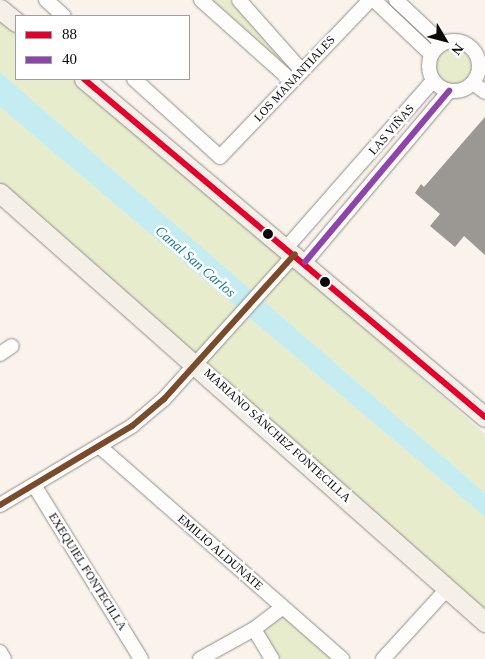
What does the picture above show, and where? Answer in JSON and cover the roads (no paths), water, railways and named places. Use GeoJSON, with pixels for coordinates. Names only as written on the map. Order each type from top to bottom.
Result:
{"type":"FeatureCollection","features":[{"type":"Feature","properties":{"kind":"street"},"geometry":{"type":"LineString","coordinates":[[46,0],[63,15]]}},
{"type":"Feature","properties":{"kind":"street"},"geometry":{"type":"LineString","coordinates":[[201,0],[297,76]]}},
{"type":"Feature","properties":{"kind":"street"},"geometry":{"type":"LineString","coordinates":[[239,0],[297,76]]}},
{"type":"Feature","properties":{"kind":"street","name":"LOS MANANTIALES"},"geometry":{"type":"LineString","coordinates":[[135,80],[220,157],[370,0]]}},
{"type":"Feature","properties":{"kind":"street"},"geometry":{"type":"LineString","coordinates":[[374,0],[431,54]]}},
{"type":"Feature","properties":{"kind":"street"},"geometry":{"type":"LineString","coordinates":[[396,0],[442,43]]}},
{"type":"Feature","properties":{"kind":"street"},"geometry":{"type":"LineString","coordinates":[[0,9],[15,21]]}},
{"type":"Feature","properties":{"kind":"street"},"geometry":{"type":"LineString","coordinates":[[460,41],[480,48],[482,71],[473,83],[466,88],[450,91],[433,81],[429,72],[431,54],[442,43],[460,41]]}},
{"type":"Feature","properties":{"kind":"street"},"geometry":{"type":"LineString","coordinates":[[85,80],[296,255],[485,416]]}},
{"type":"Feature","properties":{"kind":"street","name":"LAS VIÑAS"},"geometry":{"type":"LineString","coordinates":[[296,255],[349,179],[433,81]]}},
{"type":"Feature","properties":{"kind":"street"},"geometry":{"type":"LineString","coordinates":[[473,83],[485,92]]}},
{"type":"Feature","properties":{"kind":"street","name":"LAS VIÑAS"},"geometry":{"type":"LineString","coordinates":[[296,255],[364,193],[450,91]]}},
{"type":"Feature","properties":{"kind":"street"},"geometry":{"type":"LineString","coordinates":[[349,179],[364,193]]}},
{"type":"Feature","properties":{"kind":"street","name":"MARIANO SÁNCHEZ FONTECILLA"},"geometry":{"type":"LineString","coordinates":[[0,193],[196,364],[485,622]]}},
{"type":"Feature","properties":{"kind":"street"},"geometry":{"type":"LineString","coordinates":[[0,504],[132,426],[164,398],[196,364],[260,289],[296,255]]}},
{"type":"Feature","properties":{"kind":"street"},"geometry":{"type":"LineString","coordinates":[[0,354],[12,346]]}},
{"type":"Feature","properties":{"kind":"street","name":"EMILIO ALDUNATE"},"geometry":{"type":"LineString","coordinates":[[99,446],[342,659]]}},
{"type":"Feature","properties":{"kind":"street","name":"EXEQUIEL FONTECILLA"},"geometry":{"type":"LineString","coordinates":[[34,485],[141,659]]}},
{"type":"Feature","properties":{"kind":"street"},"geometry":{"type":"LineString","coordinates":[[383,659],[447,588]]}},
{"type":"Feature","properties":{"kind":"street"},"geometry":{"type":"LineString","coordinates":[[200,659],[254,628],[282,608]]}},
{"type":"Feature","properties":{"kind":"street"},"geometry":{"type":"LineString","coordinates":[[254,628],[272,659]]}},
{"type":"Feature","properties":{"kind":"street"},"geometry":{"type":"LineString","coordinates":[[0,652],[4,659]]}},
{"type":"Feature","properties":{"kind":"water","name":"Canal San Carlos"},"geometry":{"type":"Polygon","coordinates":[[[0,72],[485,493],[485,517],[0,107],[0,72]]]}}]}
